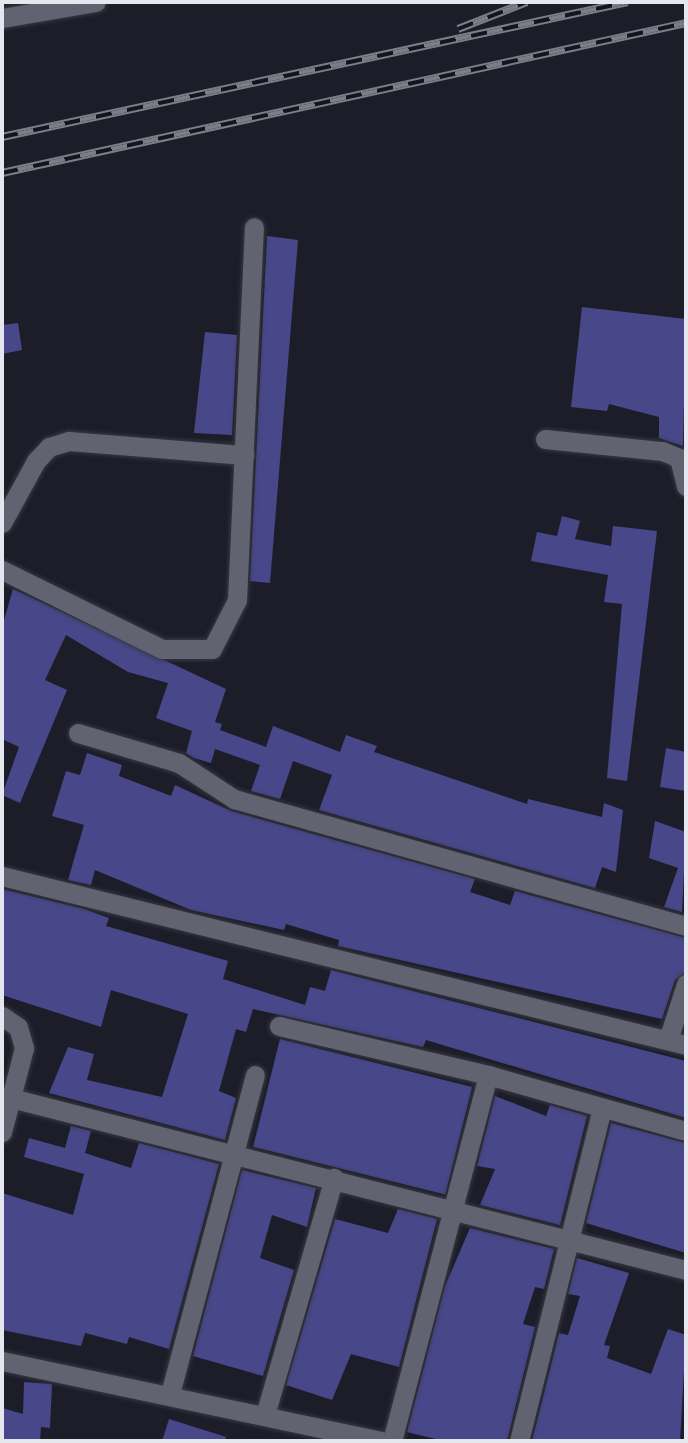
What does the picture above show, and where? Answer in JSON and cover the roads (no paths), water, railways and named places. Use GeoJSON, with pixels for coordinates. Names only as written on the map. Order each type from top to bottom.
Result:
{"type":"FeatureCollection","features":[{"type":"Feature","properties":{"kind":"street"},"geometry":{"type":"LineString","coordinates":[[2,11],[4,2]]}},
{"type":"Feature","properties":{"kind":"street"},"geometry":{"type":"LineString","coordinates":[[2,18],[96,2]]}},
{"type":"Feature","properties":{"kind":"street"},"geometry":{"type":"LineString","coordinates":[[2,570],[162,649],[212,649],[237,600],[254,227]]}},
{"type":"Feature","properties":{"kind":"street"},"geometry":{"type":"LineString","coordinates":[[545,439],[662,451],[679,458],[686,486]]}},
{"type":"Feature","properties":{"kind":"street"},"geometry":{"type":"LineString","coordinates":[[2,523],[36,461],[49,447],[69,441],[244,455]]}},
{"type":"Feature","properties":{"kind":"street"},"geometry":{"type":"LineString","coordinates":[[78,733],[179,763],[234,799],[686,926]]}},
{"type":"Feature","properties":{"kind":"street"},"geometry":{"type":"LineString","coordinates":[[2,876],[677,1042],[686,984]]}},
{"type":"Feature","properties":{"kind":"street"},"geometry":{"type":"LineString","coordinates":[[2,1016],[18,1027],[24,1048],[2,1132]]}},
{"type":"Feature","properties":{"kind":"street"},"geometry":{"type":"LineString","coordinates":[[279,1026],[488,1074],[686,1131]]}},
{"type":"Feature","properties":{"kind":"street"},"geometry":{"type":"LineString","coordinates":[[392,1441],[488,1074]]}},
{"type":"Feature","properties":{"kind":"street"},"geometry":{"type":"LineString","coordinates":[[170,1394],[255,1075]]}},
{"type":"Feature","properties":{"kind":"street"},"geometry":{"type":"LineString","coordinates":[[11,1098],[233,1151],[686,1270]]}},
{"type":"Feature","properties":{"kind":"street"},"geometry":{"type":"LineString","coordinates":[[519,1441],[602,1108]]}},
{"type":"Feature","properties":{"kind":"street"},"geometry":{"type":"LineString","coordinates":[[265,1415],[334,1178]]}},
{"type":"Feature","properties":{"kind":"street"},"geometry":{"type":"LineString","coordinates":[[2,1362],[170,1394],[382,1441]]}},
{"type":"Feature","properties":{"kind":"railway"},"geometry":{"type":"LineString","coordinates":[[458,29],[527,2]]}},
{"type":"Feature","properties":{"kind":"railway"},"geometry":{"type":"LineString","coordinates":[[2,137],[628,2]]}},
{"type":"Feature","properties":{"kind":"railway"},"geometry":{"type":"LineString","coordinates":[[2,173],[686,23]]}}]}
